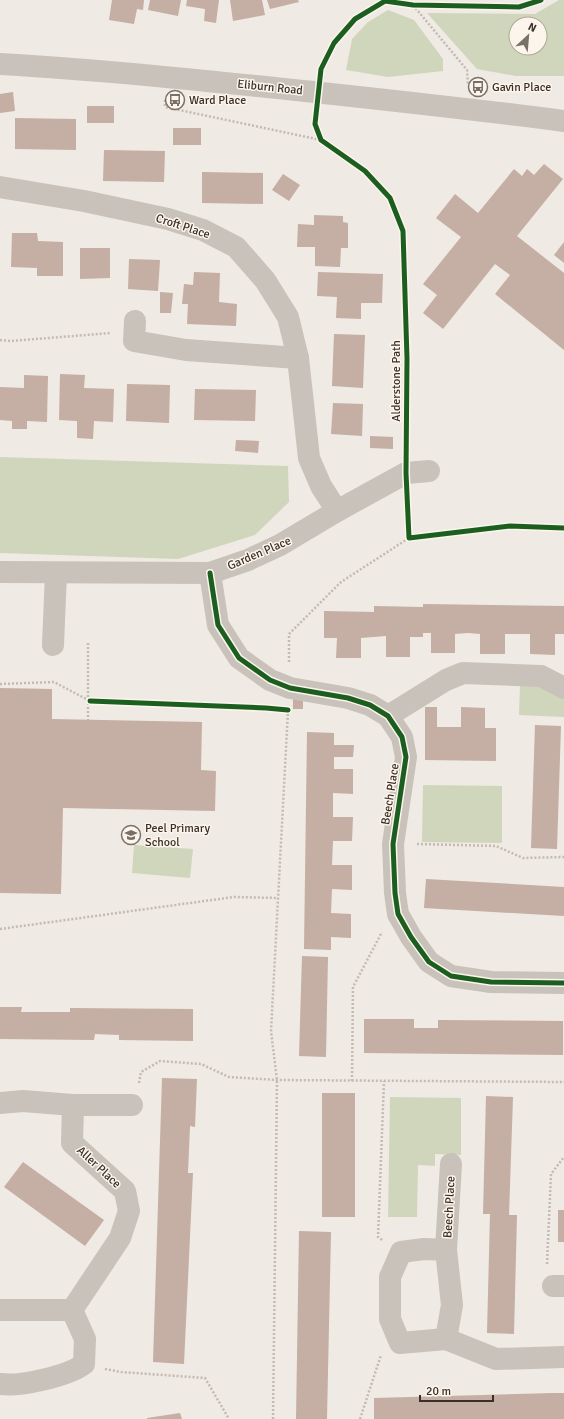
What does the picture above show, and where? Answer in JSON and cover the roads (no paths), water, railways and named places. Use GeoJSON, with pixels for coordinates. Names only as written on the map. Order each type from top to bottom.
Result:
{"type":"FeatureCollection","features":[{"type":"Feature","properties":{"kind":"street","name":"Eliburn Road"},"geometry":{"type":"LineString","coordinates":[[0,64],[169,76],[470,108],[564,121]]}},
{"type":"Feature","properties":{"kind":"street","name":"Croft Place"},"geometry":{"type":"LineString","coordinates":[[0,187],[84,201],[168,219],[203,230],[236,247],[265,280],[288,317],[298,358],[309,458],[321,486],[337,511]]}},
{"type":"Feature","properties":{"kind":"street"},"geometry":{"type":"LineString","coordinates":[[134,327],[134,341],[186,350],[298,358]]}},
{"type":"Feature","properties":{"kind":"street","name":"Garden Place"},"geometry":{"type":"LineString","coordinates":[[0,572],[210,573],[248,560],[280,545],[337,511],[406,473],[429,471]]}},
{"type":"Feature","properties":{"kind":"street"},"geometry":{"type":"LineString","coordinates":[[53,645],[56,573]]}},
{"type":"Feature","properties":{"kind":"street","name":"Beech Place"},"geometry":{"type":"LineString","coordinates":[[210,573],[218,625],[239,658],[270,680],[290,688],[348,698],[370,704],[388,716],[402,737],[406,757],[393,844],[398,914],[411,937],[429,962],[451,976],[491,982],[564,983]]}},
{"type":"Feature","properties":{"kind":"street"},"geometry":{"type":"LineString","coordinates":[[388,716],[446,680],[463,673],[541,676],[564,688]]}},
{"type":"Feature","properties":{"kind":"street"},"geometry":{"type":"LineString","coordinates":[[0,1103],[23,1100],[73,1105],[132,1105]]}},
{"type":"Feature","properties":{"kind":"street","name":"Aller Place"},"geometry":{"type":"LineString","coordinates":[[72,1310],[120,1238],[129,1211],[124,1191],[72,1142],[73,1105]]}},
{"type":"Feature","properties":{"kind":"street","name":"Beech Place"},"geometry":{"type":"LineString","coordinates":[[446,1250],[424,1249],[401,1252],[390,1277],[390,1319],[400,1343],[446,1339],[452,1305],[446,1250],[451,1164]]}},
{"type":"Feature","properties":{"kind":"street"},"geometry":{"type":"LineString","coordinates":[[0,1310],[72,1310],[85,1339],[84,1364],[75,1371],[57,1377],[0,1384]]}},
{"type":"Feature","properties":{"kind":"street"},"geometry":{"type":"LineString","coordinates":[[446,1339],[496,1359],[564,1357]]}},
{"type":"Feature","properties":{"kind":"place","name":"Gavin Place"},"geometry":{"type":"Point","coordinates":[478,87]}},
{"type":"Feature","properties":{"kind":"place","name":"Ward Place"},"geometry":{"type":"Point","coordinates":[175,100]}},
{"type":"Feature","properties":{"kind":"place","name":"Peel Primary School"},"geometry":{"type":"Point","coordinates":[131,835]}}]}
